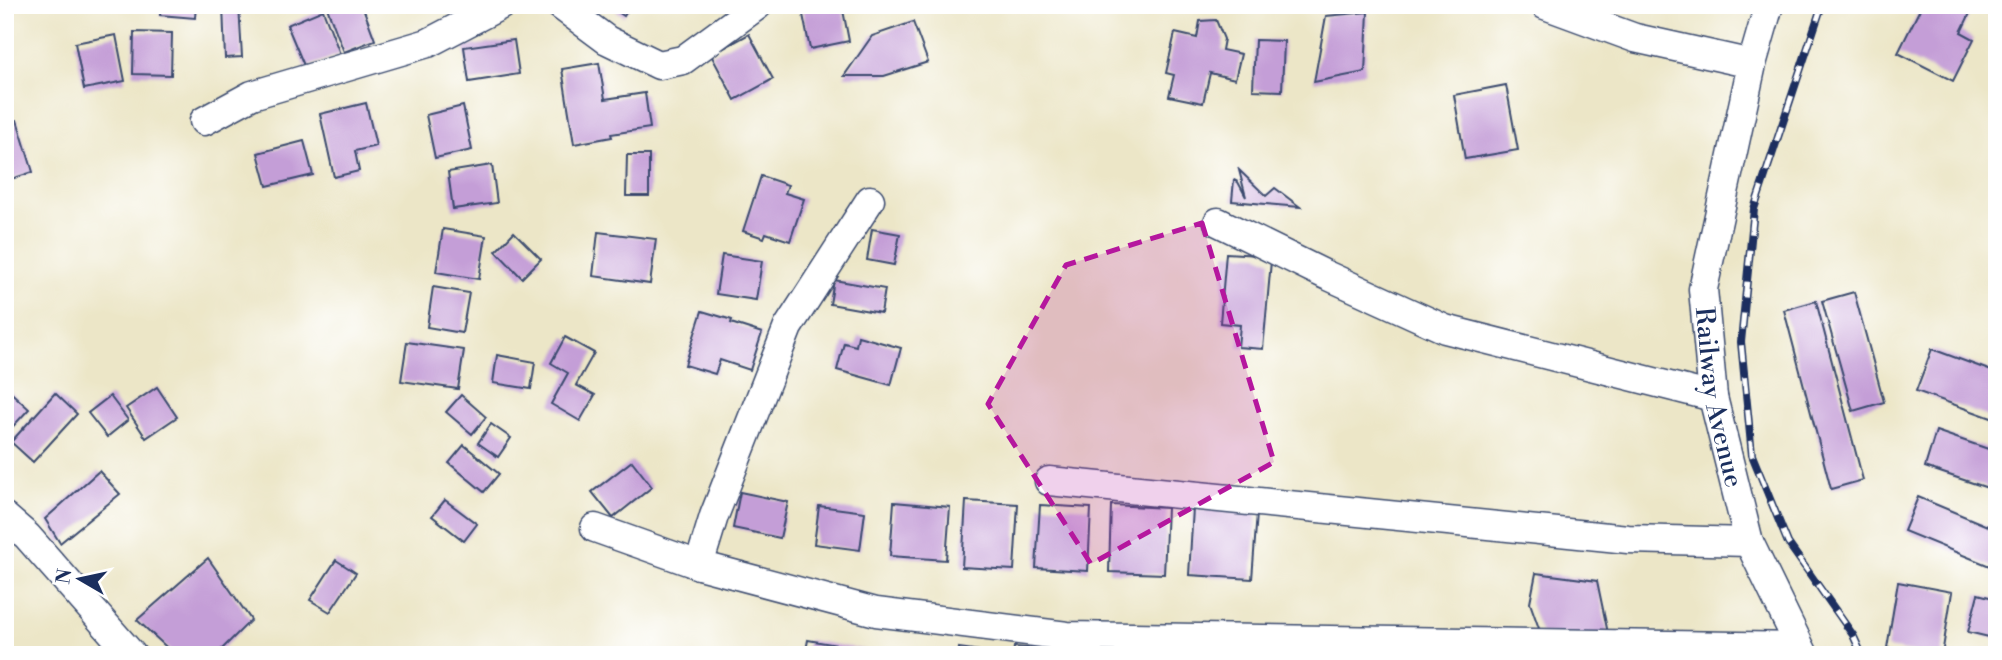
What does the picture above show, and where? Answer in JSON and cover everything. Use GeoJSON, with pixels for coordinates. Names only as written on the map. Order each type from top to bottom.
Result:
{"type":"FeatureCollection","features":[{"type":"Feature","properties":{"kind":"street"},"geometry":{"type":"LineString","coordinates":[[204,121],[252,95],[428,43],[501,5]]}},
{"type":"Feature","properties":{"kind":"street"},"geometry":{"type":"LineString","coordinates":[[560,5],[607,40],[659,65],[682,60],[758,5]]}},
{"type":"Feature","properties":{"kind":"street"},"geometry":{"type":"LineString","coordinates":[[1545,5],[1635,38],[1752,64]]}},
{"type":"Feature","properties":{"kind":"street","name":"Railway Avenue"},"geometry":{"type":"LineString","coordinates":[[1769,5],[1752,64],[1703,289],[1713,397],[1749,542],[1802,651]]}},
{"type":"Feature","properties":{"kind":"street"},"geometry":{"type":"LineString","coordinates":[[699,565],[714,516],[788,327],[870,200]]}},
{"type":"Feature","properties":{"kind":"street"},"geometry":{"type":"LineString","coordinates":[[1218,222],[1445,329],[1713,397]]}},
{"type":"Feature","properties":{"kind":"street"},"geometry":{"type":"LineString","coordinates":[[1049,481],[1628,539],[1749,542]]}},
{"type":"Feature","properties":{"kind":"street"},"geometry":{"type":"LineString","coordinates":[[5,517],[27,536],[132,655]]}},
{"type":"Feature","properties":{"kind":"street"},"geometry":{"type":"LineString","coordinates":[[595,528],[699,565],[876,612],[1067,636],[1802,651]]}},
{"type":"Feature","properties":{"kind":"highlighted area"},"geometry":{"type":"Polygon","coordinates":[[[1202,223],[1274,462],[1091,564],[988,404],[1066,265],[1202,223]]]}},
{"type":"Feature","properties":{"kind":"building"},"geometry":{"type":"Polygon","coordinates":[[[161,5],[196,5],[195,18],[160,15],[161,5]]]}},
{"type":"Feature","properties":{"kind":"building"},"geometry":{"type":"Polygon","coordinates":[[[223,5],[239,5],[242,57],[225,58],[223,5]]]}},
{"type":"Feature","properties":{"kind":"building"},"geometry":{"type":"Polygon","coordinates":[[[326,5],[362,5],[375,40],[344,52],[326,5]]]}},
{"type":"Feature","properties":{"kind":"building"},"geometry":{"type":"Polygon","coordinates":[[[608,5],[631,5],[624,16],[608,5]]]}},
{"type":"Feature","properties":{"kind":"building"},"geometry":{"type":"Polygon","coordinates":[[[801,5],[842,5],[849,41],[810,49],[801,5]]]}},
{"type":"Feature","properties":{"kind":"building"},"geometry":{"type":"Polygon","coordinates":[[[1922,5],[1974,5],[1961,32],[1974,39],[1953,81],[1898,53],[1922,5]]]}},
{"type":"Feature","properties":{"kind":"building"},"geometry":{"type":"Polygon","coordinates":[[[323,10],[340,54],[305,68],[287,25],[323,10]]]}},
{"type":"Feature","properties":{"kind":"building"},"geometry":{"type":"Polygon","coordinates":[[[1368,12],[1365,72],[1314,82],[1326,16],[1368,12]]]}},
{"type":"Feature","properties":{"kind":"building"},"geometry":{"type":"Polygon","coordinates":[[[1216,20],[1224,39],[1222,50],[1241,54],[1235,79],[1210,73],[1203,103],[1169,96],[1174,75],[1166,73],[1175,33],[1197,38],[1200,21],[1216,20]]]}},
{"type":"Feature","properties":{"kind":"building"},"geometry":{"type":"Polygon","coordinates":[[[913,22],[928,62],[884,76],[844,76],[872,36],[913,22]]]}},
{"type":"Feature","properties":{"kind":"building"},"geometry":{"type":"Polygon","coordinates":[[[134,32],[172,33],[171,75],[133,74],[134,32]]]}},
{"type":"Feature","properties":{"kind":"building"},"geometry":{"type":"Polygon","coordinates":[[[749,34],[773,79],[735,100],[711,55],[749,34]]]}},
{"type":"Feature","properties":{"kind":"building"},"geometry":{"type":"Polygon","coordinates":[[[116,35],[125,81],[84,89],[75,43],[116,35]]]}},
{"type":"Feature","properties":{"kind":"building"},"geometry":{"type":"Polygon","coordinates":[[[514,40],[519,74],[469,82],[464,47],[514,40]]]}},
{"type":"Feature","properties":{"kind":"building"},"geometry":{"type":"Polygon","coordinates":[[[1255,40],[1284,41],[1282,91],[1253,90],[1255,40]]]}},
{"type":"Feature","properties":{"kind":"building"},"geometry":{"type":"Polygon","coordinates":[[[599,63],[605,99],[645,93],[650,128],[611,134],[612,137],[574,144],[562,69],[599,63]]]}},
{"type":"Feature","properties":{"kind":"building"},"geometry":{"type":"Polygon","coordinates":[[[1506,85],[1518,150],[1465,159],[1454,95],[1506,85]]]}},
{"type":"Feature","properties":{"kind":"building"},"geometry":{"type":"Polygon","coordinates":[[[366,103],[376,146],[355,151],[359,171],[334,177],[320,114],[366,103]]]}},
{"type":"Feature","properties":{"kind":"building"},"geometry":{"type":"Polygon","coordinates":[[[463,106],[472,150],[435,158],[426,115],[463,106]]]}},
{"type":"Feature","properties":{"kind":"building"},"geometry":{"type":"Polygon","coordinates":[[[17,120],[33,172],[5,181],[5,123],[17,120]]]}},
{"type":"Feature","properties":{"kind":"building"},"geometry":{"type":"Polygon","coordinates":[[[304,141],[313,175],[267,186],[258,153],[304,141]]]}},
{"type":"Feature","properties":{"kind":"building"},"geometry":{"type":"Polygon","coordinates":[[[627,155],[649,155],[649,196],[626,196],[627,155]]]}},
{"type":"Feature","properties":{"kind":"building"},"geometry":{"type":"Polygon","coordinates":[[[492,165],[497,203],[453,209],[448,172],[492,165]]]}},
{"type":"Feature","properties":{"kind":"building"},"geometry":{"type":"Polygon","coordinates":[[[1239,170],[1266,196],[1275,188],[1300,207],[1232,201],[1234,180],[1238,182],[1246,197],[1239,170]]]}},
{"type":"Feature","properties":{"kind":"building"},"geometry":{"type":"Polygon","coordinates":[[[761,176],[788,185],[785,193],[804,199],[790,241],[766,233],[764,238],[743,231],[761,176]]]}},
{"type":"Feature","properties":{"kind":"building"},"geometry":{"type":"Polygon","coordinates":[[[443,229],[486,236],[479,279],[436,272],[443,229]]]}},
{"type":"Feature","properties":{"kind":"building"},"geometry":{"type":"Polygon","coordinates":[[[872,229],[900,234],[894,265],[867,260],[872,229]]]}},
{"type":"Feature","properties":{"kind":"building"},"geometry":{"type":"Polygon","coordinates":[[[514,232],[541,259],[522,278],[496,251],[514,232]]]}},
{"type":"Feature","properties":{"kind":"building"},"geometry":{"type":"Polygon","coordinates":[[[598,232],[656,239],[650,284],[593,276],[598,232]]]}},
{"type":"Feature","properties":{"kind":"building"},"geometry":{"type":"Polygon","coordinates":[[[1226,253],[1259,255],[1271,261],[1263,349],[1238,347],[1240,325],[1220,323],[1226,253]]]}},
{"type":"Feature","properties":{"kind":"building"},"geometry":{"type":"Polygon","coordinates":[[[722,255],[762,261],[756,300],[716,294],[722,255]]]}},
{"type":"Feature","properties":{"kind":"building"},"geometry":{"type":"Polygon","coordinates":[[[834,280],[885,289],[881,313],[830,304],[834,280]]]}},
{"type":"Feature","properties":{"kind":"building"},"geometry":{"type":"Polygon","coordinates":[[[433,287],[469,293],[462,333],[427,327],[433,287]]]}},
{"type":"Feature","properties":{"kind":"building"},"geometry":{"type":"Polygon","coordinates":[[[1854,292],[1884,402],[1853,411],[1822,301],[1854,292]]]}},
{"type":"Feature","properties":{"kind":"building"},"geometry":{"type":"Polygon","coordinates":[[[1816,301],[1863,480],[1831,489],[1784,310],[1816,301]]]}},
{"type":"Feature","properties":{"kind":"building"},"geometry":{"type":"Polygon","coordinates":[[[702,311],[762,333],[750,370],[720,360],[715,374],[685,365],[702,311]]]}},
{"type":"Feature","properties":{"kind":"building"},"geometry":{"type":"Polygon","coordinates":[[[858,336],[901,348],[891,385],[837,370],[844,343],[856,346],[858,336]]]}},
{"type":"Feature","properties":{"kind":"building"},"geometry":{"type":"Polygon","coordinates":[[[565,337],[594,353],[576,385],[595,395],[580,421],[551,404],[568,373],[551,363],[565,337]]]}},
{"type":"Feature","properties":{"kind":"building"},"geometry":{"type":"Polygon","coordinates":[[[407,342],[464,350],[458,389],[401,381],[407,342]]]}},
{"type":"Feature","properties":{"kind":"building"},"geometry":{"type":"Polygon","coordinates":[[[1932,349],[1997,373],[1997,420],[1916,391],[1932,349]]]}},
{"type":"Feature","properties":{"kind":"building"},"geometry":{"type":"Polygon","coordinates":[[[497,355],[535,362],[531,389],[493,383],[497,355]]]}},
{"type":"Feature","properties":{"kind":"building"},"geometry":{"type":"Polygon","coordinates":[[[5,387],[29,409],[5,435],[5,387]]]}},
{"type":"Feature","properties":{"kind":"building"},"geometry":{"type":"Polygon","coordinates":[[[157,387],[177,417],[146,438],[126,408],[157,387]]]}},
{"type":"Feature","properties":{"kind":"building"},"geometry":{"type":"Polygon","coordinates":[[[55,393],[77,414],[33,462],[11,442],[55,393]]]}},
{"type":"Feature","properties":{"kind":"building"},"geometry":{"type":"Polygon","coordinates":[[[461,395],[486,417],[472,434],[446,412],[461,395]]]}},
{"type":"Feature","properties":{"kind":"building"},"geometry":{"type":"Polygon","coordinates":[[[110,396],[128,420],[107,437],[88,413],[110,396]]]}},
{"type":"Feature","properties":{"kind":"building"},"geometry":{"type":"Polygon","coordinates":[[[491,424],[511,438],[498,457],[478,443],[491,424]]]}},
{"type":"Feature","properties":{"kind":"building"},"geometry":{"type":"Polygon","coordinates":[[[1936,431],[1997,452],[1997,491],[1925,467],[1936,431]]]}},
{"type":"Feature","properties":{"kind":"building"},"geometry":{"type":"Polygon","coordinates":[[[464,445],[499,474],[484,492],[449,463],[464,445]]]}},
{"type":"Feature","properties":{"kind":"building"},"geometry":{"type":"Polygon","coordinates":[[[632,461],[652,487],[613,518],[592,492],[632,461]]]}},
{"type":"Feature","properties":{"kind":"building"},"geometry":{"type":"Polygon","coordinates":[[[99,471],[120,494],[60,543],[45,519],[99,471]]]}},
{"type":"Feature","properties":{"kind":"building"},"geometry":{"type":"Polygon","coordinates":[[[740,492],[788,502],[780,538],[733,528],[740,492]]]}},
{"type":"Feature","properties":{"kind":"building"},"geometry":{"type":"Polygon","coordinates":[[[1918,497],[1997,530],[1997,569],[1904,531],[1918,497]]]}},
{"type":"Feature","properties":{"kind":"building"},"geometry":{"type":"Polygon","coordinates":[[[445,500],[477,524],[464,541],[432,516],[445,500]]]}},
{"type":"Feature","properties":{"kind":"building"},"geometry":{"type":"Polygon","coordinates":[[[966,501],[1018,504],[1014,570],[962,567],[966,501]]]}},
{"type":"Feature","properties":{"kind":"building"},"geometry":{"type":"Polygon","coordinates":[[[894,502],[950,507],[946,560],[890,556],[894,502]]]}},
{"type":"Feature","properties":{"kind":"building"},"geometry":{"type":"Polygon","coordinates":[[[1040,505],[1091,508],[1088,571],[1036,568],[1040,505]]]}},
{"type":"Feature","properties":{"kind":"building"},"geometry":{"type":"Polygon","coordinates":[[[1111,505],[1167,508],[1164,574],[1109,572],[1111,505]]]}},
{"type":"Feature","properties":{"kind":"building"},"geometry":{"type":"Polygon","coordinates":[[[819,506],[865,512],[860,550],[814,544],[819,506]]]}},
{"type":"Feature","properties":{"kind":"building"},"geometry":{"type":"Polygon","coordinates":[[[1193,508],[1257,513],[1252,579],[1189,575],[1193,508]]]}},
{"type":"Feature","properties":{"kind":"building"},"geometry":{"type":"Polygon","coordinates":[[[208,558],[251,620],[216,655],[175,655],[137,620],[208,558]]]}},
{"type":"Feature","properties":{"kind":"building"},"geometry":{"type":"Polygon","coordinates":[[[336,560],[356,573],[330,612],[310,600],[336,560]]]}},
{"type":"Feature","properties":{"kind":"building"},"geometry":{"type":"Polygon","coordinates":[[[1536,573],[1597,581],[1609,638],[1541,634],[1530,603],[1536,573]]]}},
{"type":"Feature","properties":{"kind":"building"},"geometry":{"type":"Polygon","coordinates":[[[1898,582],[1952,592],[1942,655],[1887,648],[1898,582]]]}},
{"type":"Feature","properties":{"kind":"building"},"geometry":{"type":"Polygon","coordinates":[[[1978,594],[1997,599],[1997,639],[1968,632],[1978,594]]]}},
{"type":"Feature","properties":{"kind":"building"},"geometry":{"type":"Polygon","coordinates":[[[808,640],[866,650],[866,655],[805,655],[808,640]]]}},
{"type":"Feature","properties":{"kind":"building"},"geometry":{"type":"Polygon","coordinates":[[[1014,647],[1078,652],[1078,655],[1013,655],[1014,647]]]}},
{"type":"Feature","properties":{"kind":"building"},"geometry":{"type":"Polygon","coordinates":[[[959,648],[995,653],[995,655],[958,655],[959,648]]]}},
{"type":"Feature","properties":{"kind":"railway"},"geometry":{"type":"LineString","coordinates":[[1822,5],[1754,209],[1741,342],[1752,455],[1788,543],[1853,635],[1862,655]]}}]}
